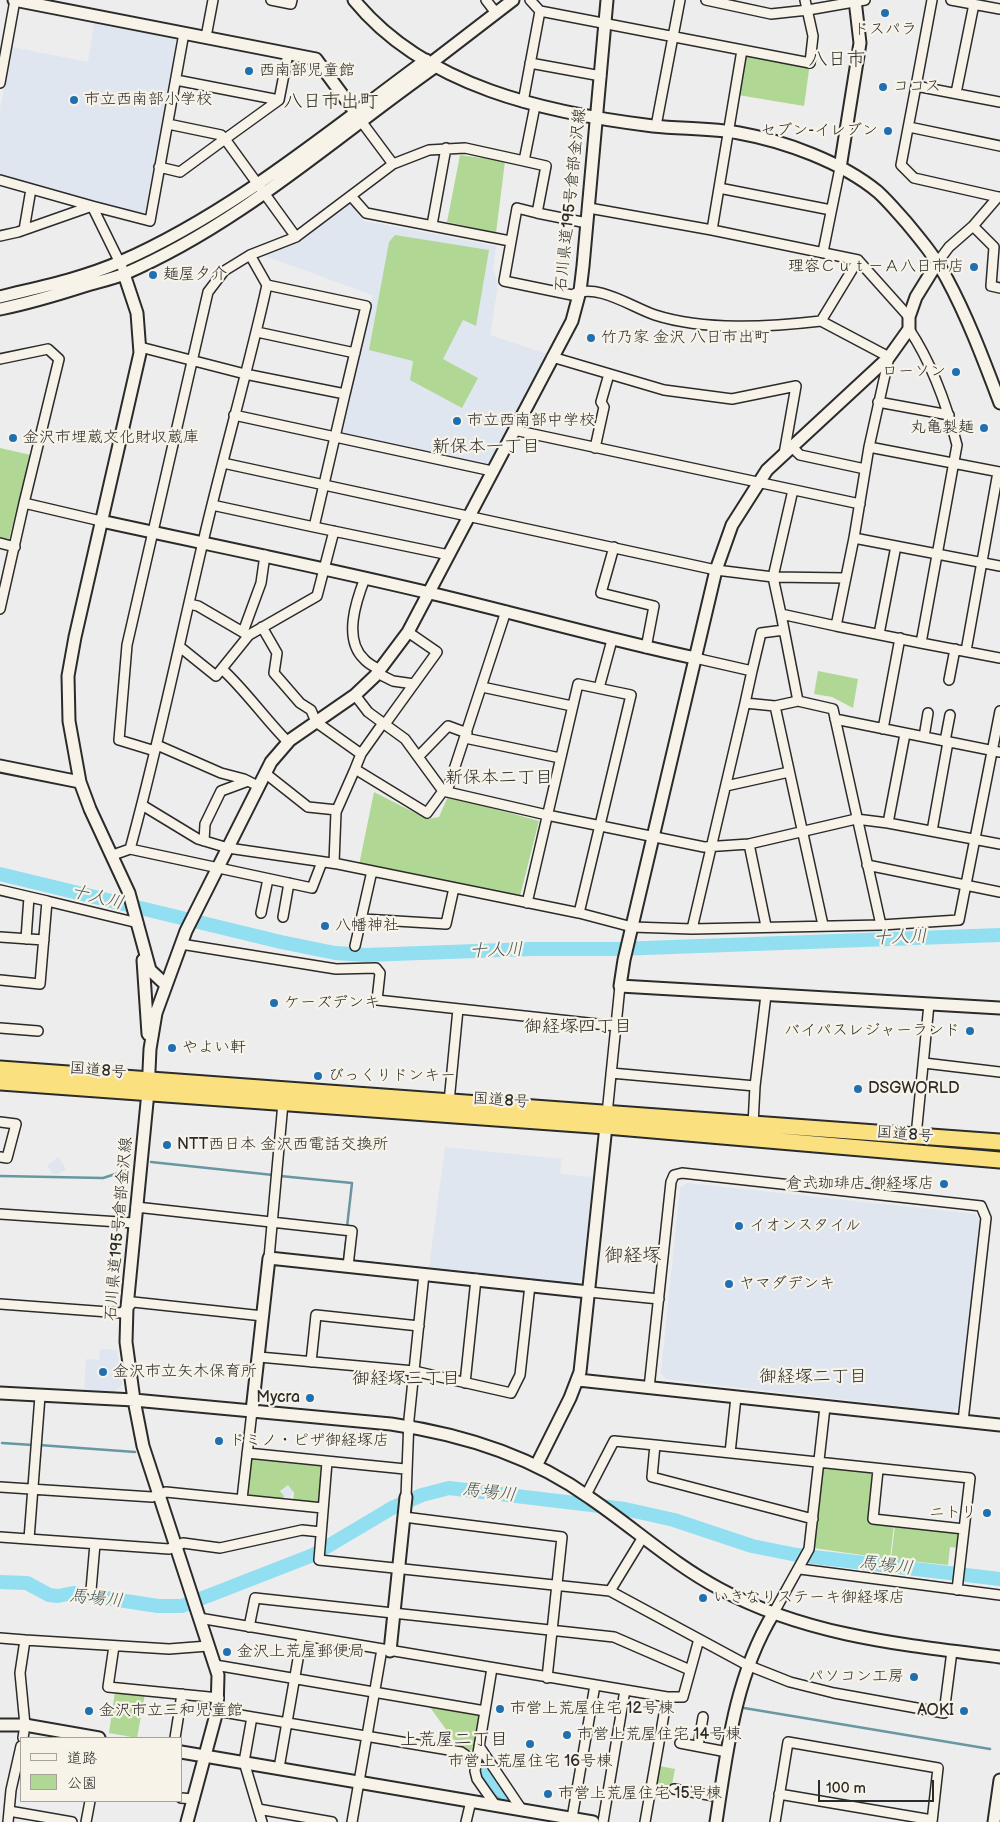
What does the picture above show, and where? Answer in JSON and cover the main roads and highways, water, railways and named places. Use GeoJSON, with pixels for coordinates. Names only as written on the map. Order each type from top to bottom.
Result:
{"type":"FeatureCollection","features":[{"type":"Feature","properties":{"kind":"highway","name":"国道8号"},"geometry":{"type":"LineString","coordinates":[[0,1069],[283,1103],[607,1120],[754,1125],[1000,1142]]}},
{"type":"Feature","properties":{"kind":"highway","name":"国道8号"},"geometry":{"type":"LineString","coordinates":[[0,1082],[148,1086],[449,1102],[1000,1160]]}},
{"type":"Feature","properties":{"kind":"water"},"geometry":{"type":"Polygon","coordinates":[[[480,1760],[483,1760],[510,1799],[508,1802],[495,1795],[479,1777],[480,1760]]]}},
{"type":"Feature","properties":{"kind":"waterway","name":"十人川"},"geometry":{"type":"LineString","coordinates":[[0,874],[281,942],[335,953],[366,955],[531,949],[618,949],[1000,935]]}},
{"type":"Feature","properties":{"kind":"waterway"},"geometry":{"type":"LineString","coordinates":[[151,1162],[273,1175]]}},
{"type":"Feature","properties":{"kind":"waterway"},"geometry":{"type":"LineString","coordinates":[[0,1176],[103,1178],[128,1170]]}},
{"type":"Feature","properties":{"kind":"waterway"},"geometry":{"type":"LineString","coordinates":[[280,1176],[352,1183],[347,1227]]}},
{"type":"Feature","properties":{"kind":"waterway"},"geometry":{"type":"LineString","coordinates":[[344,1259],[347,1234]]}},
{"type":"Feature","properties":{"kind":"waterway"},"geometry":{"type":"LineString","coordinates":[[354,1261],[381,1264]]}},
{"type":"Feature","properties":{"kind":"waterway"},"geometry":{"type":"LineString","coordinates":[[390,1265],[397,1266]]}},
{"type":"Feature","properties":{"kind":"waterway"},"geometry":{"type":"LineString","coordinates":[[411,1267],[427,1269]]}},
{"type":"Feature","properties":{"kind":"waterway"},"geometry":{"type":"LineString","coordinates":[[429,1269],[503,1277]]}},
{"type":"Feature","properties":{"kind":"waterway"},"geometry":{"type":"LineString","coordinates":[[527,1280],[571,1284]]}},
{"type":"Feature","properties":{"kind":"waterway"},"geometry":{"type":"LineString","coordinates":[[2,1443],[33,1445]]}},
{"type":"Feature","properties":{"kind":"waterway"},"geometry":{"type":"LineString","coordinates":[[39,1445],[135,1452]]}},
{"type":"Feature","properties":{"kind":"waterway","name":"馬場川"},"geometry":{"type":"LineString","coordinates":[[0,1582],[27,1583],[49,1595],[58,1596],[73,1593],[158,1606],[182,1606],[313,1555],[392,1508],[422,1495],[449,1488],[625,1509],[674,1520],[752,1546],[797,1555],[1000,1579]]}},
{"type":"Feature","properties":{"kind":"waterway"},"geometry":{"type":"LineString","coordinates":[[744,1708],[990,1749]]}},
{"type":"Feature","properties":{"kind":"place","name":"ドスパラ"},"geometry":{"type":"Point","coordinates":[885,13]}},
{"type":"Feature","properties":{"kind":"place","name":"西南部児童館"},"geometry":{"type":"Point","coordinates":[249,71]}},
{"type":"Feature","properties":{"kind":"place","name":"ココス"},"geometry":{"type":"Point","coordinates":[883,87]}},
{"type":"Feature","properties":{"kind":"place","name":"市立西南部小学校"},"geometry":{"type":"Point","coordinates":[74,100]}},
{"type":"Feature","properties":{"kind":"place","name":"セブン-イレブン"},"geometry":{"type":"Point","coordinates":[888,131]}},
{"type":"Feature","properties":{"kind":"place","name":"理容Ｃｕｔ－Ａ八日市店"},"geometry":{"type":"Point","coordinates":[974,267]}},
{"type":"Feature","properties":{"kind":"place","name":"麺屋夕介"},"geometry":{"type":"Point","coordinates":[153,275]}},
{"type":"Feature","properties":{"kind":"place","name":"竹乃家 金沢 八日市出町"},"geometry":{"type":"Point","coordinates":[591,338]}},
{"type":"Feature","properties":{"kind":"place","name":"ローソン"},"geometry":{"type":"Point","coordinates":[956,372]}},
{"type":"Feature","properties":{"kind":"place","name":"市立西南部中学校"},"geometry":{"type":"Point","coordinates":[457,421]}},
{"type":"Feature","properties":{"kind":"place","name":"丸亀製麺"},"geometry":{"type":"Point","coordinates":[984,428]}},
{"type":"Feature","properties":{"kind":"place","name":"金沢市埋蔵文化財収蔵庫"},"geometry":{"type":"Point","coordinates":[13,438]}},
{"type":"Feature","properties":{"kind":"place","name":"八幡神社"},"geometry":{"type":"Point","coordinates":[325,926]}},
{"type":"Feature","properties":{"kind":"place","name":"ケーズデンキ"},"geometry":{"type":"Point","coordinates":[274,1003]}},
{"type":"Feature","properties":{"kind":"place","name":"バイパスレジャーランド"},"geometry":{"type":"Point","coordinates":[970,1031]}},
{"type":"Feature","properties":{"kind":"place","name":"やよい軒"},"geometry":{"type":"Point","coordinates":[172,1048]}},
{"type":"Feature","properties":{"kind":"place","name":"びっくりドンキー"},"geometry":{"type":"Point","coordinates":[318,1076]}},
{"type":"Feature","properties":{"kind":"place","name":"DSGWORLD"},"geometry":{"type":"Point","coordinates":[858,1089]}},
{"type":"Feature","properties":{"kind":"place","name":"NTT西日本 金沢西電話交換所"},"geometry":{"type":"Point","coordinates":[167,1145]}},
{"type":"Feature","properties":{"kind":"place","name":"倉式珈琲店 御経塚店"},"geometry":{"type":"Point","coordinates":[944,1184]}},
{"type":"Feature","properties":{"kind":"place","name":"イオンスタイル"},"geometry":{"type":"Point","coordinates":[739,1226]}},
{"type":"Feature","properties":{"kind":"place","name":"ヤマダデンキ"},"geometry":{"type":"Point","coordinates":[729,1284]}},
{"type":"Feature","properties":{"kind":"place","name":"金沢市立矢木保育所"},"geometry":{"type":"Point","coordinates":[103,1372]}},
{"type":"Feature","properties":{"kind":"place","name":"Mycra"},"geometry":{"type":"Point","coordinates":[310,1398]}},
{"type":"Feature","properties":{"kind":"place","name":"ドミノ・ピザ御経塚店"},"geometry":{"type":"Point","coordinates":[219,1441]}},
{"type":"Feature","properties":{"kind":"place","name":"ニトリ"},"geometry":{"type":"Point","coordinates":[987,1513]}},
{"type":"Feature","properties":{"kind":"place","name":"いきなりステーキ御経塚店"},"geometry":{"type":"Point","coordinates":[703,1598]}},
{"type":"Feature","properties":{"kind":"place","name":"金沢上荒屋郵便局"},"geometry":{"type":"Point","coordinates":[227,1652]}},
{"type":"Feature","properties":{"kind":"place","name":"パソコン工房"},"geometry":{"type":"Point","coordinates":[914,1677]}},
{"type":"Feature","properties":{"kind":"place","name":"市営上荒屋住宅 12号棟"},"geometry":{"type":"Point","coordinates":[500,1709]}},
{"type":"Feature","properties":{"kind":"place","name":"金沢市立三和児童館"},"geometry":{"type":"Point","coordinates":[89,1711]}},
{"type":"Feature","properties":{"kind":"place","name":"AOKI"},"geometry":{"type":"Point","coordinates":[964,1711]}},
{"type":"Feature","properties":{"kind":"place","name":"市営上荒屋住宅 14号棟"},"geometry":{"type":"Point","coordinates":[567,1735]}},
{"type":"Feature","properties":{"kind":"place","name":"市営上荒屋住宅 16号棟"},"geometry":{"type":"Point","coordinates":[530,1744]}},
{"type":"Feature","properties":{"kind":"place","name":"市営上荒屋住宅 15号棟"},"geometry":{"type":"Point","coordinates":[548,1794]}},
{"type":"Feature","properties":{"kind":"district","name":"八日市"},"geometry":{"type":"Point","coordinates":[837,60]}},
{"type":"Feature","properties":{"kind":"district","name":"八日市出町"},"geometry":{"type":"Point","coordinates":[331,102]}},
{"type":"Feature","properties":{"kind":"district","name":"新保本一丁目"},"geometry":{"type":"Point","coordinates":[486,447]}},
{"type":"Feature","properties":{"kind":"district","name":"新保本二丁目"},"geometry":{"type":"Point","coordinates":[499,778]}},
{"type":"Feature","properties":{"kind":"district","name":"御経塚四丁目"},"geometry":{"type":"Point","coordinates":[578,1027]}},
{"type":"Feature","properties":{"kind":"district","name":"御経塚"},"geometry":{"type":"Point","coordinates":[633,1256]}},
{"type":"Feature","properties":{"kind":"district","name":"御経塚二丁目"},"geometry":{"type":"Point","coordinates":[813,1377]}},
{"type":"Feature","properties":{"kind":"district","name":"御経塚三丁目"},"geometry":{"type":"Point","coordinates":[406,1379]}},
{"type":"Feature","properties":{"kind":"district","name":"上荒屋二丁目"},"geometry":{"type":"Point","coordinates":[454,1740]}}]}
